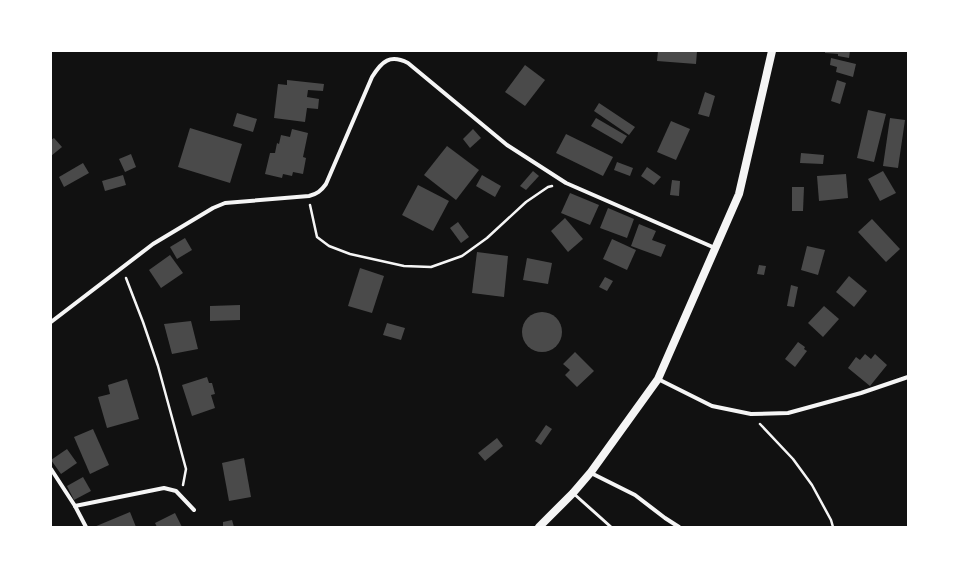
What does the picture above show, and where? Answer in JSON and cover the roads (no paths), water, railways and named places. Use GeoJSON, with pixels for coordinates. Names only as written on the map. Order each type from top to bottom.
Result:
{"type":"FeatureCollection","features":[{"type":"Feature","properties":{"kind":"main road"},"geometry":{"type":"LineString","coordinates":[[539,527],[574,493],[658,379],[739,194],[772,51]]}},
{"type":"Feature","properties":{"kind":"street"},"geometry":{"type":"LineString","coordinates":[[51,322],[153,244],[213,208],[225,203],[309,196],[321,190],[326,184],[372,77],[377,68],[386,60],[394,58],[408,63],[507,145],[566,183],[715,248]]}},
{"type":"Feature","properties":{"kind":"street"},"geometry":{"type":"LineString","coordinates":[[658,379],[712,406],[751,414],[788,413],[862,393],[908,376]]}},
{"type":"Feature","properties":{"kind":"street"},"geometry":{"type":"LineString","coordinates":[[51,469],[75,506],[86,527]]}},
{"type":"Feature","properties":{"kind":"street"},"geometry":{"type":"LineString","coordinates":[[590,472],[635,495],[679,527]]}},
{"type":"Feature","properties":{"kind":"street"},"geometry":{"type":"LineString","coordinates":[[75,506],[164,488],[176,491],[194,510]]}},
{"type":"Feature","properties":{"kind":"lane"},"geometry":{"type":"LineString","coordinates":[[574,493],[611,527]]}}]}
